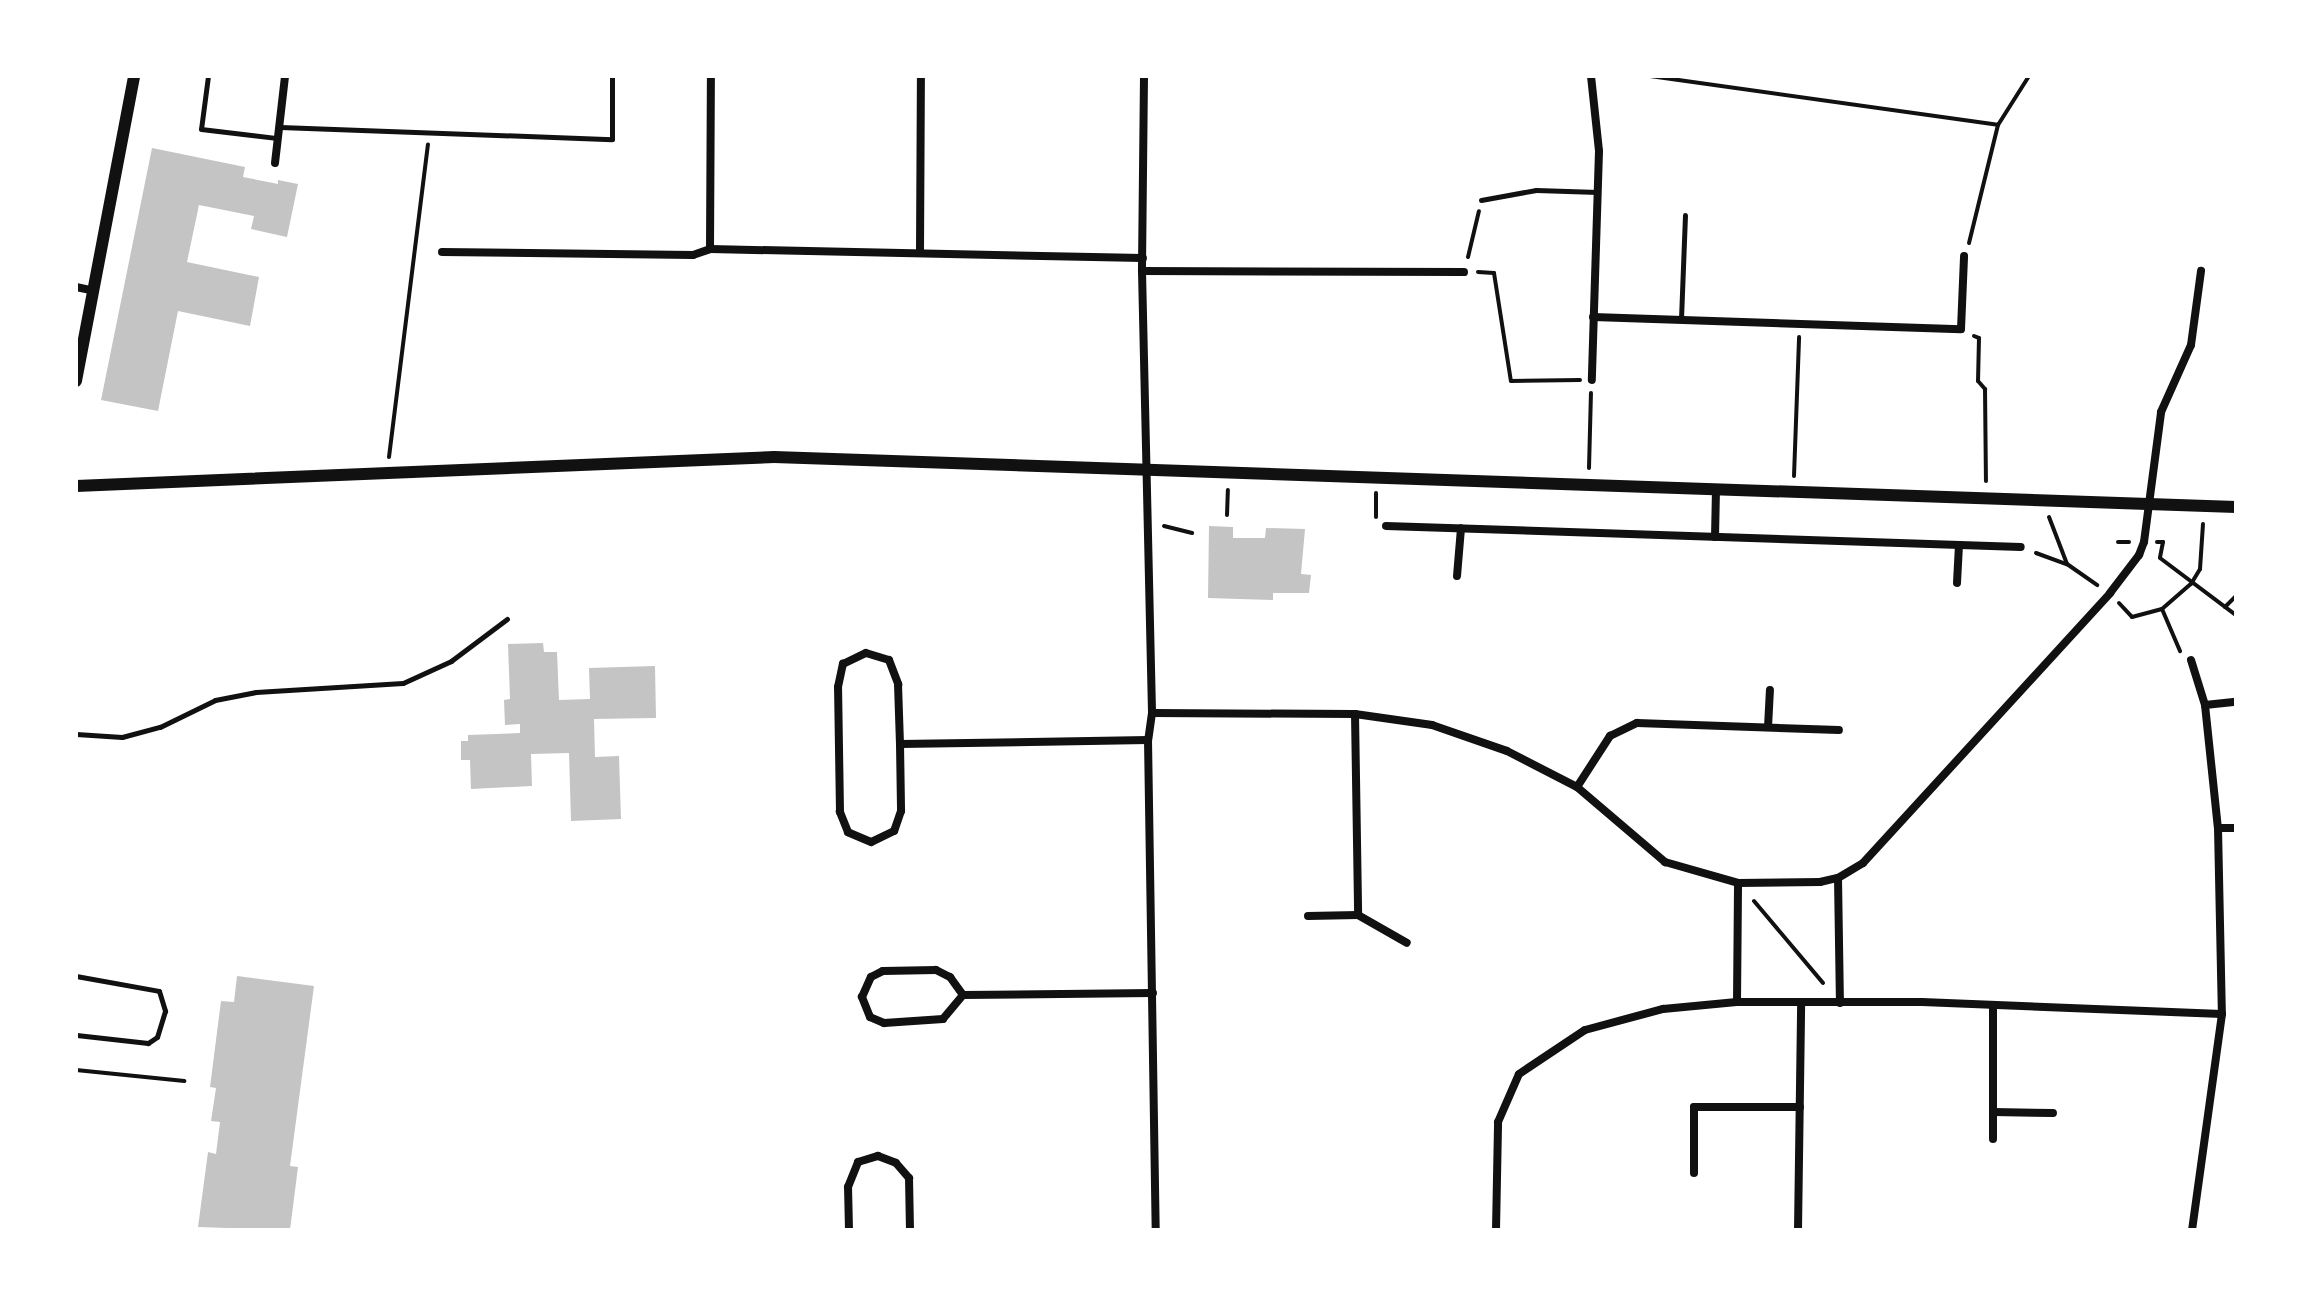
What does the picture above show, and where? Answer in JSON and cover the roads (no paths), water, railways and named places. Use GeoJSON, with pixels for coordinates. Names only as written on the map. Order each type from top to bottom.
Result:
{"type":"FeatureCollection","features":[{"type":"Feature","properties":{"kind":"street"},"geometry":{"type":"LineString","coordinates":[[76,381],[134,76]]}},
{"type":"Feature","properties":{"kind":"street"},"geometry":{"type":"LineString","coordinates":[[275,163],[285,76]]}},
{"type":"Feature","properties":{"kind":"street"},"geometry":{"type":"LineString","coordinates":[[710,249],[711,76]]}},
{"type":"Feature","properties":{"kind":"street"},"geometry":{"type":"LineString","coordinates":[[920,251],[921,76]]}},
{"type":"Feature","properties":{"kind":"street"},"geometry":{"type":"LineString","coordinates":[[1144,76],[1142,271],[1152,713],[1148,740],[1156,1230]]}},
{"type":"Feature","properties":{"kind":"street"},"geometry":{"type":"LineString","coordinates":[[1591,76],[1599,151],[1592,380]]}},
{"type":"Feature","properties":{"kind":"street"},"geometry":{"type":"LineString","coordinates":[[442,252],[693,255],[710,249],[1143,258]]}},
{"type":"Feature","properties":{"kind":"street"},"geometry":{"type":"LineString","coordinates":[[1593,317],[1961,329],[1964,256]]}},
{"type":"Feature","properties":{"kind":"street"},"geometry":{"type":"LineString","coordinates":[[1142,271],[1464,272]]}},
{"type":"Feature","properties":{"kind":"street"},"geometry":{"type":"LineString","coordinates":[[1152,713],[1355,714],[1432,725],[1507,751],[1577,787],[1665,862],[1738,883],[1820,882],[1838,878],[1863,863],[2110,593],[2139,555],[2144,542],[2161,412],[2191,345],[2201,271]]}},
{"type":"Feature","properties":{"kind":"street"},"geometry":{"type":"LineString","coordinates":[[76,287],[95,291]]}},
{"type":"Feature","properties":{"kind":"street"},"geometry":{"type":"LineString","coordinates":[[76,486],[774,457],[1588,482],[1986,500],[2236,507]]}},
{"type":"Feature","properties":{"kind":"street"},"geometry":{"type":"LineString","coordinates":[[1715,537],[1716,488]]}},
{"type":"Feature","properties":{"kind":"street"},"geometry":{"type":"LineString","coordinates":[[1386,526],[2021,547]]}},
{"type":"Feature","properties":{"kind":"street"},"geometry":{"type":"LineString","coordinates":[[1457,576],[1461,528]]}},
{"type":"Feature","properties":{"kind":"street"},"geometry":{"type":"LineString","coordinates":[[1957,583],[1959,545]]}},
{"type":"Feature","properties":{"kind":"street"},"geometry":{"type":"LineString","coordinates":[[866,653],[889,660],[898,684],[900,744],[901,811],[894,831],[871,842],[848,832],[840,812],[838,687],[843,664],[866,653]]}},
{"type":"Feature","properties":{"kind":"street"},"geometry":{"type":"LineString","coordinates":[[2191,660],[2205,705],[2218,828],[2222,1014],[2192,1230]]}},
{"type":"Feature","properties":{"kind":"street"},"geometry":{"type":"LineString","coordinates":[[1768,727],[1770,690]]}},
{"type":"Feature","properties":{"kind":"street"},"geometry":{"type":"LineString","coordinates":[[2205,705],[2236,702]]}},
{"type":"Feature","properties":{"kind":"street"},"geometry":{"type":"LineString","coordinates":[[1355,714],[1358,915]]}},
{"type":"Feature","properties":{"kind":"street"},"geometry":{"type":"LineString","coordinates":[[1577,787],[1610,736],[1637,723],[1839,730]]}},
{"type":"Feature","properties":{"kind":"street"},"geometry":{"type":"LineString","coordinates":[[900,744],[1148,740]]}},
{"type":"Feature","properties":{"kind":"street"},"geometry":{"type":"LineString","coordinates":[[2218,828],[2236,828]]}},
{"type":"Feature","properties":{"kind":"street"},"geometry":{"type":"LineString","coordinates":[[1838,878],[1840,1003]]}},
{"type":"Feature","properties":{"kind":"street"},"geometry":{"type":"LineString","coordinates":[[1737,1002],[1738,883]]}},
{"type":"Feature","properties":{"kind":"street"},"geometry":{"type":"LineString","coordinates":[[1308,916],[1358,915],[1407,943]]}},
{"type":"Feature","properties":{"kind":"street"},"geometry":{"type":"LineString","coordinates":[[963,995],[950,977],[936,970],[883,971],[871,977],[862,997],[870,1017],[884,1023],[943,1019],[963,995],[1153,993]]}},
{"type":"Feature","properties":{"kind":"street"},"geometry":{"type":"LineString","coordinates":[[1496,1230],[1498,1122],[1519,1074],[1585,1030],[1663,1009],[1737,1002],[2222,1014]]}},
{"type":"Feature","properties":{"kind":"street"},"geometry":{"type":"LineString","coordinates":[[1798,1230],[1801,1003]]}},
{"type":"Feature","properties":{"kind":"street"},"geometry":{"type":"LineString","coordinates":[[1993,1006],[1993,1139]]}},
{"type":"Feature","properties":{"kind":"street"},"geometry":{"type":"LineString","coordinates":[[1694,1173],[1694,1107],[1800,1107]]}},
{"type":"Feature","properties":{"kind":"street"},"geometry":{"type":"LineString","coordinates":[[1993,1112],[2053,1113]]}},
{"type":"Feature","properties":{"kind":"street"},"geometry":{"type":"LineString","coordinates":[[849,1230],[848,1187],[858,1162],[878,1156],[896,1163],[909,1178],[910,1230]]}},
{"type":"Feature","properties":{"kind":"lane"},"geometry":{"type":"LineString","coordinates":[[208,76],[201,129],[279,138]]}},
{"type":"Feature","properties":{"kind":"lane"},"geometry":{"type":"LineString","coordinates":[[280,127],[612,139],[612,76]]}},
{"type":"Feature","properties":{"kind":"lane"},"geometry":{"type":"LineString","coordinates":[[1481,200],[1536,190],[1598,192]]}},
{"type":"Feature","properties":{"kind":"lane"},"geometry":{"type":"LineString","coordinates":[[1681,319],[1685,215]]}},
{"type":"Feature","properties":{"kind":"lane"},"geometry":{"type":"LineString","coordinates":[[76,734],[122,737],[160,727],[215,700],[256,692],[403,683],[451,661],[507,619]]}},
{"type":"Feature","properties":{"kind":"lane"},"geometry":{"type":"LineString","coordinates":[[76,976],[149,987],[159,991],[165,1011],[157,1037],[148,1043],[76,1035]]}}]}
